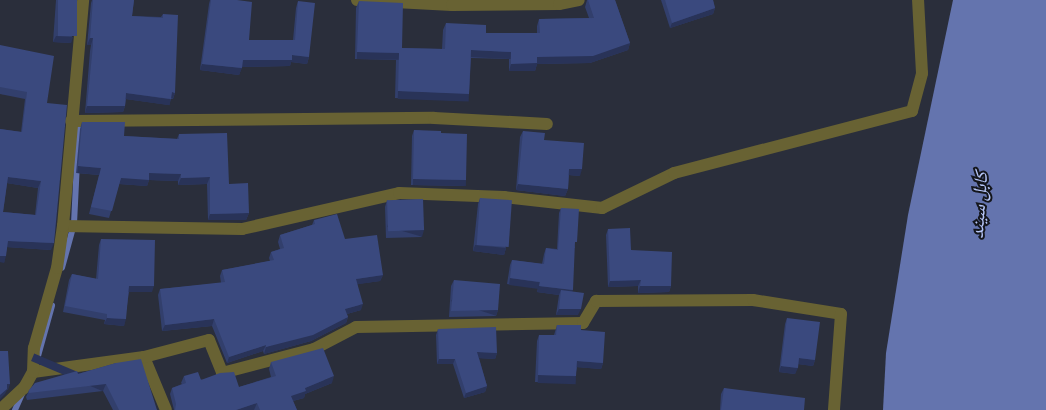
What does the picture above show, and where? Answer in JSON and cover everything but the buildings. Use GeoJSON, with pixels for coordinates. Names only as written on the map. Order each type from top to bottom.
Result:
{"type":"FeatureCollection","features":[{"type":"Feature","properties":{"kind":"street"},"geometry":{"type":"LineString","coordinates":[[0,410],[24,388],[33,372],[34,348],[57,268],[63,226],[83,0]]}},
{"type":"Feature","properties":{"kind":"street"},"geometry":{"type":"LineString","coordinates":[[357,0],[452,5],[559,4],[579,0]]}},
{"type":"Feature","properties":{"kind":"street"},"geometry":{"type":"LineString","coordinates":[[63,226],[242,229],[399,193],[504,197],[602,208],[674,173],[912,111],[922,73],[918,0]]}},
{"type":"Feature","properties":{"kind":"street"},"geometry":{"type":"LineString","coordinates":[[71,121],[434,118],[547,124]]}},
{"type":"Feature","properties":{"kind":"street"},"geometry":{"type":"LineString","coordinates":[[33,372],[144,357],[209,340],[222,373],[314,349],[356,327],[583,323],[596,300],[753,300],[841,314],[834,410]]}},
{"type":"Feature","properties":{"kind":"street"},"geometry":{"type":"LineString","coordinates":[[144,357],[166,410]]}},
{"type":"Feature","properties":{"kind":"water","name":"کابل سيند"},"geometry":{"type":"Polygon","coordinates":[[[953,0],[1046,0],[1046,410],[883,410],[886,353],[908,215],[953,0]]]}},
{"type":"Feature","properties":{"kind":"waterway"},"geometry":{"type":"LineString","coordinates":[[62,268],[74,224],[79,122]]}},
{"type":"Feature","properties":{"kind":"waterway"},"geometry":{"type":"LineString","coordinates":[[37,360],[52,306]]}},
{"type":"Feature","properties":{"kind":"waterway"},"geometry":{"type":"LineString","coordinates":[[15,410],[22,394]]}}]}
